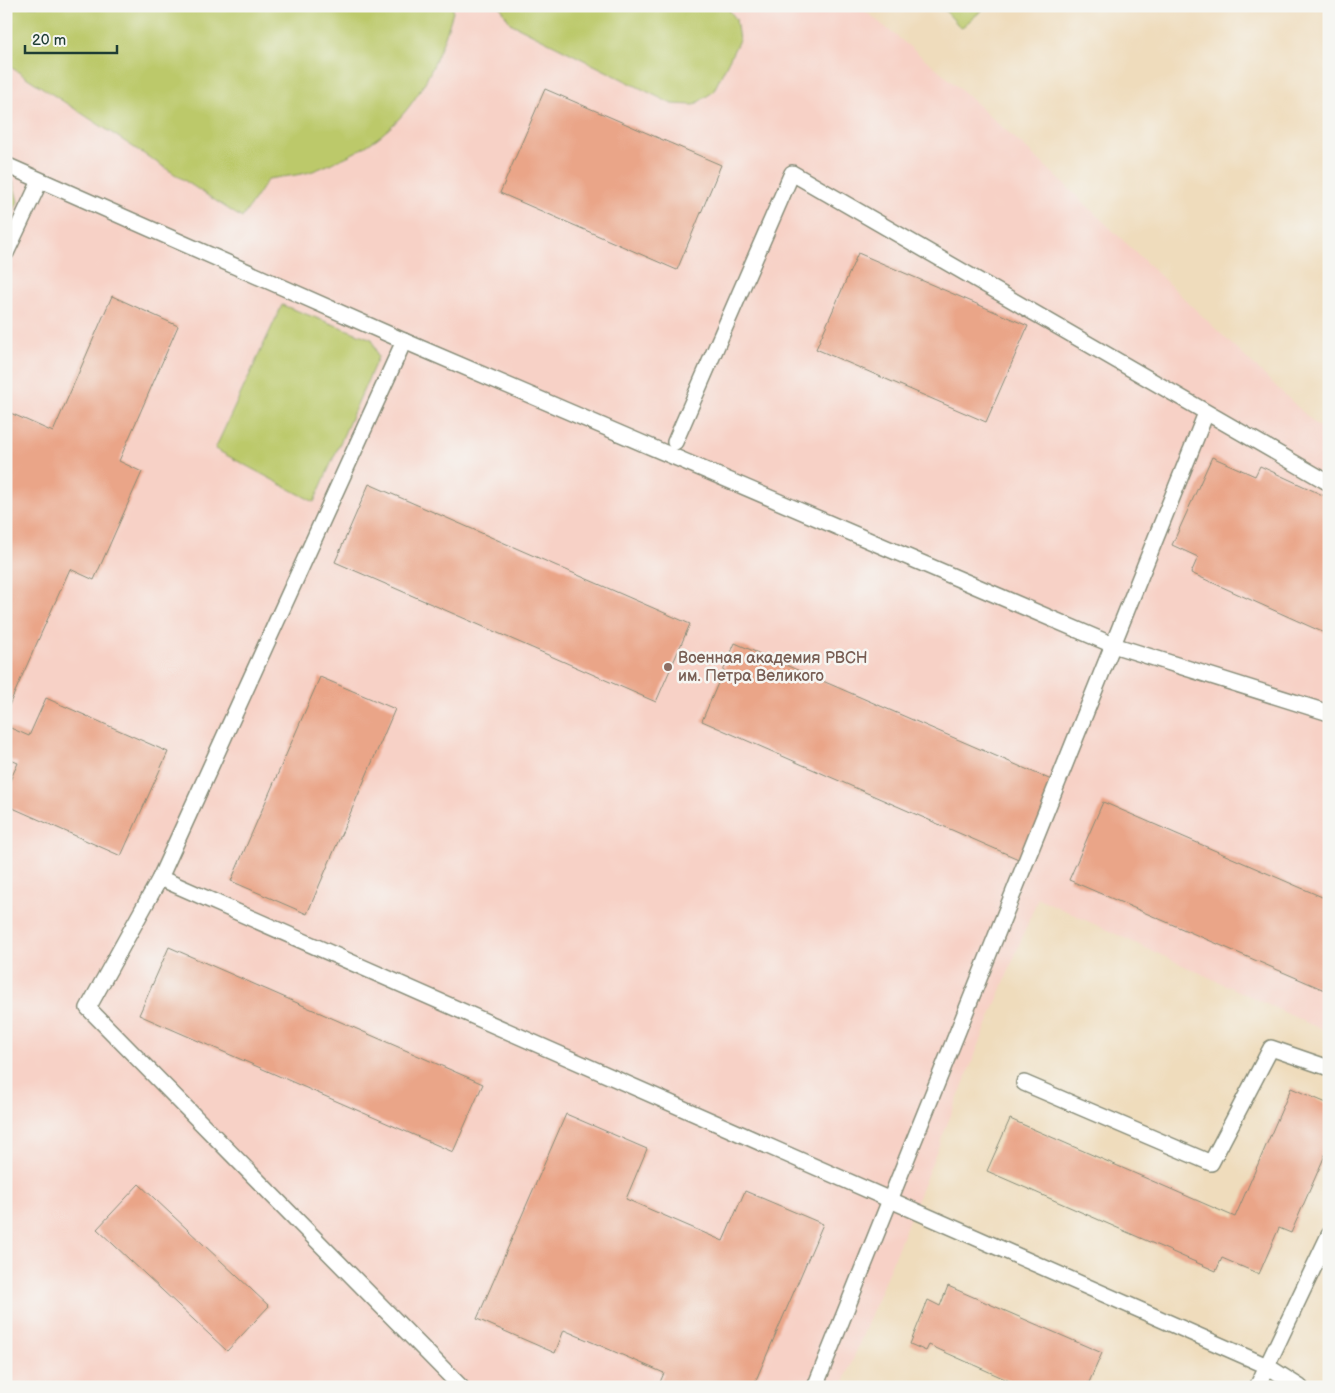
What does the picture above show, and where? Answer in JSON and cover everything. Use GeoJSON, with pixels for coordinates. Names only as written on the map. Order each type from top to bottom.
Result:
{"type":"FeatureCollection","features":[{"type":"Feature","properties":{"kind":"lane"},"geometry":{"type":"LineString","coordinates":[[6,165],[404,341],[1112,645],[1329,713]]}},
{"type":"Feature","properties":{"kind":"lane"},"geometry":{"type":"LineString","coordinates":[[675,442],[792,173],[1329,483]]}},
{"type":"Feature","properties":{"kind":"lane"},"geometry":{"type":"LineString","coordinates":[[6,254],[40,180]]}},
{"type":"Feature","properties":{"kind":"lane"},"geometry":{"type":"LineString","coordinates":[[404,341],[160,878],[88,1008],[462,1387]]}},
{"type":"Feature","properties":{"kind":"lane"},"geometry":{"type":"LineString","coordinates":[[815,1387],[888,1199],[1206,413]]}},
{"type":"Feature","properties":{"kind":"lane"},"geometry":{"type":"LineString","coordinates":[[160,878],[1267,1366],[1300,1387]]}},
{"type":"Feature","properties":{"kind":"lane"},"geometry":{"type":"LineString","coordinates":[[1024,1082],[1211,1162],[1271,1048],[1329,1068]]}},
{"type":"Feature","properties":{"kind":"lane"},"geometry":{"type":"LineString","coordinates":[[1257,1387],[1329,1235]]}},
{"type":"Feature","properties":{"kind":"shaded area","name":"Военная академия РВСН им. Петра Великого"},"geometry":{"type":"Polygon","coordinates":[[[6,6],[859,6],[941,72],[1040,161],[1329,437],[1329,1033],[1038,898],[842,1387],[6,1387],[6,6]]]}},
{"type":"Feature","properties":{"kind":"green space"},"geometry":{"type":"Polygon","coordinates":[[[6,6],[453,6],[453,12],[436,61],[412,102],[397,120],[380,136],[359,150],[334,162],[306,173],[268,179],[242,218],[6,64],[6,6]]]}},
{"type":"Feature","properties":{"kind":"green space"},"geometry":{"type":"Polygon","coordinates":[[[500,6],[726,6],[736,19],[739,40],[713,92],[694,105],[672,104],[510,23],[500,6]]]}},
{"type":"Feature","properties":{"kind":"green space"},"geometry":{"type":"Polygon","coordinates":[[[941,6],[987,6],[961,28],[941,6]]]}},
{"type":"Feature","properties":{"kind":"green space"},"geometry":{"type":"Polygon","coordinates":[[[6,179],[13,182],[18,202],[6,227],[6,179]]]}},
{"type":"Feature","properties":{"kind":"green space"},"geometry":{"type":"Polygon","coordinates":[[[282,305],[372,339],[378,357],[314,502],[215,449],[282,305]]]}},
{"type":"Feature","properties":{"kind":"building"},"geometry":{"type":"Polygon","coordinates":[[[545,89],[721,165],[677,270],[500,193],[545,89]]]}},
{"type":"Feature","properties":{"kind":"building"},"geometry":{"type":"Polygon","coordinates":[[[858,253],[1028,326],[986,422],[816,349],[858,253]]]}},
{"type":"Feature","properties":{"kind":"building"},"geometry":{"type":"Polygon","coordinates":[[[112,296],[178,326],[119,461],[142,472],[94,580],[70,569],[6,712],[6,411],[53,432],[112,296]]]}},
{"type":"Feature","properties":{"kind":"building"},"geometry":{"type":"Polygon","coordinates":[[[1212,457],[1255,476],[1260,466],[1329,498],[1329,635],[1191,573],[1198,557],[1172,545],[1212,457]]]}},
{"type":"Feature","properties":{"kind":"building"},"geometry":{"type":"Polygon","coordinates":[[[369,484],[690,624],[656,702],[335,562],[369,484]]]}},
{"type":"Feature","properties":{"kind":"building"},"geometry":{"type":"Polygon","coordinates":[[[735,643],[1056,782],[1023,861],[702,721],[735,643]]]}},
{"type":"Feature","properties":{"kind":"building"},"geometry":{"type":"Polygon","coordinates":[[[320,677],[395,709],[307,914],[231,881],[320,677]]]}},
{"type":"Feature","properties":{"kind":"building"},"geometry":{"type":"Polygon","coordinates":[[[46,698],[168,752],[121,856],[6,805],[6,789],[18,763],[6,758],[6,726],[29,736],[46,698]]]}},
{"type":"Feature","properties":{"kind":"building"},"geometry":{"type":"Polygon","coordinates":[[[1103,802],[1329,900],[1329,992],[1069,880],[1103,802]]]}},
{"type":"Feature","properties":{"kind":"building"},"geometry":{"type":"Polygon","coordinates":[[[169,947],[483,1084],[453,1152],[139,1015],[169,947]]]}},
{"type":"Feature","properties":{"kind":"building"},"geometry":{"type":"Polygon","coordinates":[[[1291,1088],[1329,1104],[1329,1146],[1291,1233],[1279,1228],[1259,1274],[1222,1258],[1216,1271],[987,1171],[1010,1119],[1235,1217],[1291,1088]]]}},
{"type":"Feature","properties":{"kind":"building"},"geometry":{"type":"Polygon","coordinates":[[[566,1114],[647,1149],[626,1199],[723,1241],[745,1191],[823,1224],[753,1387],[658,1387],[664,1373],[564,1330],[555,1353],[477,1319],[566,1114]]]}},
{"type":"Feature","properties":{"kind":"building"},"geometry":{"type":"Polygon","coordinates":[[[139,1184],[269,1306],[227,1351],[97,1229],[139,1184]]]}},
{"type":"Feature","properties":{"kind":"building"},"geometry":{"type":"Polygon","coordinates":[[[948,1286],[1102,1353],[1087,1387],[1023,1387],[929,1345],[926,1351],[910,1344],[928,1300],[940,1306],[948,1286]]]}},
{"type":"Feature","properties":{"kind":"place","name":"Военная академия РВСН им. Петра Великого"},"geometry":{"type":"Point","coordinates":[668,667]}}]}
